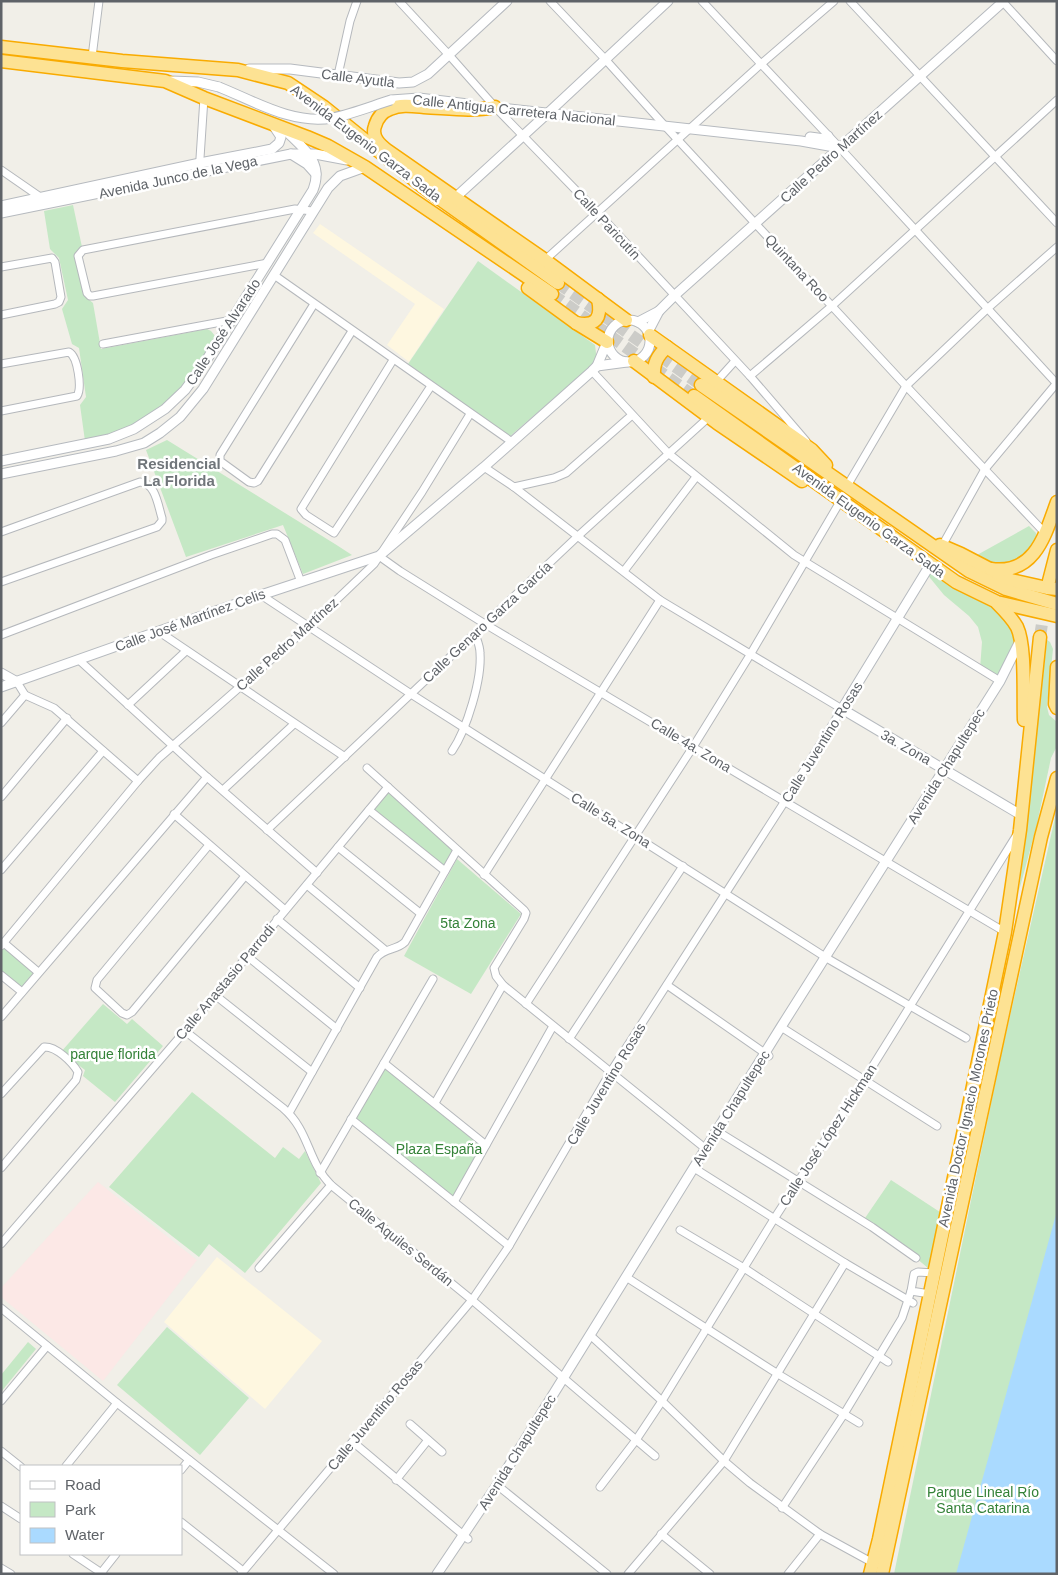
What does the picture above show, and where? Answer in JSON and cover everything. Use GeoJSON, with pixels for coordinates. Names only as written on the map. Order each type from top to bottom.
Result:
{"type":"FeatureCollection","features":[{"type":"Feature","properties":{"kind":"highway","name":"Avenida Eugenio Garza Sada"},"geometry":{"type":"LineString","coordinates":[[4,47],[238,70],[278,80],[295,87],[349,126],[402,172],[558,283]]}},
{"type":"Feature","properties":{"kind":"highway","name":"Avenida Eugenio Garza Sada"},"geometry":{"type":"LineString","coordinates":[[1,61],[166,81],[204,98],[328,146],[360,164],[552,294]]}},
{"type":"Feature","properties":{"kind":"highway"},"geometry":{"type":"LineString","coordinates":[[495,108],[474,110],[400,106],[384,111],[375,125],[374,136],[380,144],[397,157],[632,321]]}},
{"type":"Feature","properties":{"kind":"highway"},"geometry":{"type":"LineString","coordinates":[[397,157],[402,172]]}},
{"type":"Feature","properties":{"kind":"highway"},"geometry":{"type":"LineString","coordinates":[[423,187],[453,196]]}},
{"type":"Feature","properties":{"kind":"highway"},"geometry":{"type":"LineString","coordinates":[[430,211],[442,226],[455,236],[576,323],[607,342]]}},
{"type":"Feature","properties":{"kind":"highway"},"geometry":{"type":"LineString","coordinates":[[576,323],[587,325],[596,320],[599,313],[598,299]]}},
{"type":"Feature","properties":{"kind":"highway"},"geometry":{"type":"LineString","coordinates":[[649,333],[812,450],[825,462],[833,475]]}},
{"type":"Feature","properties":{"kind":"highway"},"geometry":{"type":"LineString","coordinates":[[654,377],[653,368],[655,361],[667,347]]}},
{"type":"Feature","properties":{"kind":"highway"},"geometry":{"type":"LineString","coordinates":[[631,361],[796,478],[824,488]]}},
{"type":"Feature","properties":{"kind":"highway","name":"Avenida Eugenio Garza Sada"},"geometry":{"type":"LineString","coordinates":[[1057,604],[1017,593],[987,581],[927,543],[833,475],[698,390],[824,488],[930,565],[972,591],[997,602],[1057,616]]}},
{"type":"Feature","properties":{"kind":"highway"},"geometry":{"type":"LineString","coordinates":[[989,568],[1008,569],[1024,563],[1035,553],[1057,502]]}},
{"type":"Feature","properties":{"kind":"highway"},"geometry":{"type":"LineString","coordinates":[[927,543],[942,546],[1011,580],[1047,588],[1053,585],[1057,550]]}},
{"type":"Feature","properties":{"kind":"highway"},"geometry":{"type":"LineString","coordinates":[[997,602],[1014,623],[1020,640],[1026,760]]}},
{"type":"Feature","properties":{"kind":"highway","name":"Avenida Doctor Ignacio Morones Prieto"},"geometry":{"type":"LineString","coordinates":[[871,1568],[1005,932],[1020,830],[1040,638]]}},
{"type":"Feature","properties":{"kind":"highway"},"geometry":{"type":"LineString","coordinates":[[1057,667],[1057,708]]}},
{"type":"Feature","properties":{"kind":"highway","name":"Avenida Doctor Ignacio Morones Prieto"},"geometry":{"type":"LineString","coordinates":[[882,1574],[1040,837],[1057,778]]}},
{"type":"Feature","properties":{"kind":"street"},"geometry":{"type":"LineString","coordinates":[[92,57],[98,1]]}},
{"type":"Feature","properties":{"kind":"street"},"geometry":{"type":"LineString","coordinates":[[338,75],[350,22],[357,1]]}},
{"type":"Feature","properties":{"kind":"street","name":"Calle Paricutín"},"geometry":{"type":"LineString","coordinates":[[399,1],[495,108],[597,212],[750,376],[797,429],[812,450]]}},
{"type":"Feature","properties":{"kind":"street","name":"Calle Ayutla"},"geometry":{"type":"LineString","coordinates":[[238,70],[290,70],[399,83],[413,82],[422,78],[449,55],[507,1]]}},
{"type":"Feature","properties":{"kind":"street","name":"Quintana Roo"},"geometry":{"type":"LineString","coordinates":[[550,1],[906,386],[1045,533]]}},
{"type":"Feature","properties":{"kind":"street"},"geometry":{"type":"LineString","coordinates":[[453,196],[524,136],[668,1]]}},
{"type":"Feature","properties":{"kind":"street"},"geometry":{"type":"LineString","coordinates":[[702,1],[1057,384],[985,469],[942,546]]}},
{"type":"Feature","properties":{"kind":"street"},"geometry":{"type":"LineString","coordinates":[[545,260],[761,64],[834,1]]}},
{"type":"Feature","properties":{"kind":"street"},"geometry":{"type":"LineString","coordinates":[[850,1],[1057,223]]}},
{"type":"Feature","properties":{"kind":"street"},"geometry":{"type":"LineString","coordinates":[[1003,2],[1057,60]]}},
{"type":"Feature","properties":{"kind":"street","name":"Calle Pedro Martínez"},"geometry":{"type":"LineString","coordinates":[[649,333],[659,311],[674,296],[1003,2]]}},
{"type":"Feature","properties":{"kind":"street","name":"Calle Antigua Carretera Nacional"},"geometry":{"type":"LineString","coordinates":[[166,81],[198,82],[219,87],[278,112],[305,119],[332,118],[391,100],[419,98],[779,139],[840,148]]}},
{"type":"Feature","properties":{"kind":"street"},"geometry":{"type":"LineString","coordinates":[[199,173],[204,98]]}},
{"type":"Feature","properties":{"kind":"street"},"geometry":{"type":"LineString","coordinates":[[750,376],[832,306],[1057,100]]}},
{"type":"Feature","properties":{"kind":"street"},"geometry":{"type":"LineString","coordinates":[[279,128],[308,153],[315,163],[317,176]]}},
{"type":"Feature","properties":{"kind":"street","name":"Avenida Junco de la Vega"},"geometry":{"type":"LineString","coordinates":[[1,213],[200,163],[275,148],[279,143],[279,128]]}},
{"type":"Feature","properties":{"kind":"street"},"geometry":{"type":"LineString","coordinates":[[779,139],[787,134],[825,139],[828,136]]}},
{"type":"Feature","properties":{"kind":"street","name":"Avenida Junco de la Vega"},"geometry":{"type":"LineString","coordinates":[[1,206],[46,201],[291,154],[308,153],[360,164]]}},
{"type":"Feature","properties":{"kind":"street"},"geometry":{"type":"LineString","coordinates":[[291,154],[307,164],[317,176]]}},
{"type":"Feature","properties":{"kind":"street","name":"Calle José Alvarado"},"geometry":{"type":"LineString","coordinates":[[1,474],[116,451],[144,443],[180,417],[196,399],[312,211],[334,180],[360,164]]}},
{"type":"Feature","properties":{"kind":"street"},"geometry":{"type":"LineString","coordinates":[[1,170],[46,201]]}},
{"type":"Feature","properties":{"kind":"street","name":"Calle José Alvarado"},"geometry":{"type":"LineString","coordinates":[[1,460],[109,439],[134,429],[166,409],[189,385],[247,297],[303,209],[313,190],[317,176]]}},
{"type":"Feature","properties":{"kind":"street"},"geometry":{"type":"LineString","coordinates":[[268,264],[90,296],[87,293],[78,256],[83,250],[295,209],[312,211]]}},
{"type":"Feature","properties":{"kind":"street"},"geometry":{"type":"LineString","coordinates":[[847,486],[906,386],[987,309],[1057,247]]}},
{"type":"Feature","properties":{"kind":"street"},"geometry":{"type":"LineString","coordinates":[[1,267],[52,258],[55,262],[61,297],[58,302],[1,315]]}},
{"type":"Feature","properties":{"kind":"street"},"geometry":{"type":"LineString","coordinates":[[274,275],[512,442]]}},
{"type":"Feature","properties":{"kind":"street"},"geometry":{"type":"LineString","coordinates":[[247,297],[256,303]]}},
{"type":"Feature","properties":{"kind":"street"},"geometry":{"type":"LineString","coordinates":[[314,304],[220,455],[220,462],[249,482],[254,483],[261,477],[352,331]]}},
{"type":"Feature","properties":{"kind":"street","name":"Calle Pedro Martínez"},"geometry":{"type":"LineString","coordinates":[[632,321],[659,311]]}},
{"type":"Feature","properties":{"kind":"street"},"geometry":{"type":"LineString","coordinates":[[104,344],[232,320]]}},
{"type":"Feature","properties":{"kind":"street"},"geometry":{"type":"LineString","coordinates":[[631,361],[614,356],[607,342],[612,329],[620,321],[632,321],[644,326],[649,333],[650,343],[648,350],[639,359],[631,361],[594,368],[632,415],[668,453],[805,563],[1000,681]]}},
{"type":"Feature","properties":{"kind":"street","name":"Calle Pedro Martínez"},"geometry":{"type":"LineString","coordinates":[[3,945],[138,781],[172,746],[308,627],[366,572],[380,556],[484,467],[594,368],[607,342]]}},
{"type":"Feature","properties":{"kind":"street"},"geometry":{"type":"LineString","coordinates":[[1,364],[67,352],[72,353],[75,357],[80,389],[77,396],[1,411]]}},
{"type":"Feature","properties":{"kind":"street"},"geometry":{"type":"LineString","coordinates":[[393,360],[302,509],[306,515],[334,533],[431,386]]}},
{"type":"Feature","properties":{"kind":"street"},"geometry":{"type":"LineString","coordinates":[[716,382],[736,361]]}},
{"type":"Feature","properties":{"kind":"street"},"geometry":{"type":"LineString","coordinates":[[380,556],[470,414]]}},
{"type":"Feature","properties":{"kind":"street"},"geometry":{"type":"LineString","coordinates":[[514,488],[566,473],[632,415]]}},
{"type":"Feature","properties":{"kind":"street","name":"Calle Genaro Garza García"},"geometry":{"type":"LineString","coordinates":[[267,830],[578,536],[709,417]]}},
{"type":"Feature","properties":{"kind":"street"},"geometry":{"type":"LineString","coordinates":[[484,467],[578,536],[660,600],[842,710]]}},
{"type":"Feature","properties":{"kind":"street"},"geometry":{"type":"LineString","coordinates":[[624,571],[696,477]]}},
{"type":"Feature","properties":{"kind":"street"},"geometry":{"type":"LineString","coordinates":[[1,532],[140,482],[148,483],[152,488],[162,518],[161,524],[157,527],[1,582]]}},
{"type":"Feature","properties":{"kind":"street"},"geometry":{"type":"LineString","coordinates":[[526,1004],[634,835],[693,747],[750,655],[841,500]]}},
{"type":"Feature","properties":{"kind":"street"},"geometry":{"type":"LineString","coordinates":[[1,635],[272,534],[277,534],[285,540],[301,582]]}},
{"type":"Feature","properties":{"kind":"street","name":"Calle José Martínez Celis"},"geometry":{"type":"LineString","coordinates":[[1,687],[261,595],[380,556]]}},
{"type":"Feature","properties":{"kind":"street","name":"Calle 4a. Zona"},"geometry":{"type":"LineString","coordinates":[[380,556],[484,624],[1005,932]]}},
{"type":"Feature","properties":{"kind":"street","name":"Calle Juventino Rosas"},"geometry":{"type":"LineString","coordinates":[[242,1572],[472,1300],[509,1246],[610,1073],[785,801],[930,565]]}},
{"type":"Feature","properties":{"kind":"street","name":"Calle 5a. Zona"},"geometry":{"type":"LineString","coordinates":[[261,595],[411,694],[828,959],[966,1038]]}},
{"type":"Feature","properties":{"kind":"street"},"geometry":{"type":"LineString","coordinates":[[484,875],[660,600]]}},
{"type":"Feature","properties":{"kind":"street"},"geometry":{"type":"LineString","coordinates":[[158,631],[345,757]]}},
{"type":"Feature","properties":{"kind":"street"},"geometry":{"type":"LineString","coordinates":[[452,751],[465,728],[474,696],[481,656],[475,634]]}},
{"type":"Feature","properties":{"kind":"street","name":"Avenida Chapultepec"},"geometry":{"type":"LineString","coordinates":[[437,1574],[466,1538],[500,1487],[706,1150],[946,771],[1000,681],[1020,640]]}},
{"type":"Feature","properties":{"kind":"street"},"geometry":{"type":"LineString","coordinates":[[128,705],[186,651]]}},
{"type":"Feature","properties":{"kind":"street"},"geometry":{"type":"LineString","coordinates":[[79,660],[172,746],[317,873]]}},
{"type":"Feature","properties":{"kind":"street"},"geometry":{"type":"LineString","coordinates":[[1,672],[18,682],[26,694],[54,708],[67,718],[138,781]]}},
{"type":"Feature","properties":{"kind":"street"},"geometry":{"type":"LineString","coordinates":[[1,723],[26,694]]}},
{"type":"Feature","properties":{"kind":"street","name":"3a. Zona"},"geometry":{"type":"LineString","coordinates":[[842,710],[1021,815]]}},
{"type":"Feature","properties":{"kind":"street"},"geometry":{"type":"LineString","coordinates":[[1,797],[67,718]]}},
{"type":"Feature","properties":{"kind":"street"},"geometry":{"type":"LineString","coordinates":[[223,790],[294,724]]}},
{"type":"Feature","properties":{"kind":"street"},"geometry":{"type":"LineString","coordinates":[[1,870],[103,751]]}},
{"type":"Feature","properties":{"kind":"street"},"geometry":{"type":"LineString","coordinates":[[367,768],[526,913],[496,964],[496,976],[503,985],[706,1150]]}},
{"type":"Feature","properties":{"kind":"street"},"geometry":{"type":"LineString","coordinates":[[1,1017],[207,777]]}},
{"type":"Feature","properties":{"kind":"street","name":"Calle Anastasio Parrodi"},"geometry":{"type":"LineString","coordinates":[[1,1244],[185,1030],[388,787]]}},
{"type":"Feature","properties":{"kind":"street"},"geometry":{"type":"LineString","coordinates":[[369,810],[445,871]]}},
{"type":"Feature","properties":{"kind":"street"},"geometry":{"type":"LineString","coordinates":[[174,814],[285,910]]}},
{"type":"Feature","properties":{"kind":"street","name":"Calle José López Hickman"},"geometry":{"type":"LineString","coordinates":[[600,1487],[636,1440],[662,1401],[774,1219],[864,1080],[968,910],[1020,830]]}},
{"type":"Feature","properties":{"kind":"street"},"geometry":{"type":"LineString","coordinates":[[209,845],[97,980],[94,988],[122,1013],[126,1014],[136,1009],[245,876]]}},
{"type":"Feature","properties":{"kind":"street"},"geometry":{"type":"LineString","coordinates":[[338,847],[420,914]]}},
{"type":"Feature","properties":{"kind":"street"},"geometry":{"type":"LineString","coordinates":[[289,1113],[377,957],[385,950],[401,946],[457,850]]}},
{"type":"Feature","properties":{"kind":"street"},"geometry":{"type":"LineString","coordinates":[[569,1040],[683,866]]}},
{"type":"Feature","properties":{"kind":"street"},"geometry":{"type":"LineString","coordinates":[[307,885],[385,950]]}},
{"type":"Feature","properties":{"kind":"street"},"geometry":{"type":"LineString","coordinates":[[277,920],[360,988]]}},
{"type":"Feature","properties":{"kind":"street"},"geometry":{"type":"LineString","coordinates":[[3,945],[38,972]]}},
{"type":"Feature","properties":{"kind":"street"},"geometry":{"type":"LineString","coordinates":[[247,956],[337,1029]]}},
{"type":"Feature","properties":{"kind":"street"},"geometry":{"type":"LineString","coordinates":[[1,975],[22,992]]}},
{"type":"Feature","properties":{"kind":"street"},"geometry":{"type":"LineString","coordinates":[[320,1173],[433,978]]}},
{"type":"Feature","properties":{"kind":"street"},"geometry":{"type":"LineString","coordinates":[[435,1104],[503,985]]}},
{"type":"Feature","properties":{"kind":"street"},"geometry":{"type":"LineString","coordinates":[[667,985],[767,1055]]}},
{"type":"Feature","properties":{"kind":"street"},"geometry":{"type":"LineString","coordinates":[[215,994],[312,1072]]}},
{"type":"Feature","properties":{"kind":"street"},"geometry":{"type":"LineString","coordinates":[[454,1202],[554,1026]]}},
{"type":"Feature","properties":{"kind":"street"},"geometry":{"type":"LineString","coordinates":[[784,1028],[937,1126]]}},
{"type":"Feature","properties":{"kind":"street","name":"Calle Aquiles Serdán"},"geometry":{"type":"LineString","coordinates":[[185,1030],[289,1113],[300,1127],[320,1173],[332,1185],[472,1300],[655,1456]]}},
{"type":"Feature","properties":{"kind":"street"},"geometry":{"type":"LineString","coordinates":[[1,1094],[40,1049],[48,1047],[55,1050],[74,1066],[78,1072],[76,1080],[1,1168]]}},
{"type":"Feature","properties":{"kind":"street"},"geometry":{"type":"LineString","coordinates":[[384,1063],[486,1145]]}},
{"type":"Feature","properties":{"kind":"street"},"geometry":{"type":"LineString","coordinates":[[351,1119],[509,1246]]}},
{"type":"Feature","properties":{"kind":"street"},"geometry":{"type":"LineString","coordinates":[[911,1302],[845,1264],[696,1169],[719,1132],[872,1227],[916,1258]]}},
{"type":"Feature","properties":{"kind":"street"},"geometry":{"type":"LineString","coordinates":[[259,1268],[332,1185]]}},
{"type":"Feature","properties":{"kind":"street"},"geometry":{"type":"LineString","coordinates":[[680,1230],[815,1313],[888,1362]]}},
{"type":"Feature","properties":{"kind":"street"},"geometry":{"type":"LineString","coordinates":[[628,1574],[724,1461],[845,1264]]}},
{"type":"Feature","properties":{"kind":"street"},"geometry":{"type":"LineString","coordinates":[[782,1508],[844,1414],[902,1318],[911,1302],[911,1290],[916,1272],[934,1272]]}},
{"type":"Feature","properties":{"kind":"street"},"geometry":{"type":"LineString","coordinates":[[628,1278],[778,1374],[859,1423]]}},
{"type":"Feature","properties":{"kind":"street"},"geometry":{"type":"LineString","coordinates":[[911,1290],[930,1294]]}},
{"type":"Feature","properties":{"kind":"street"},"geometry":{"type":"LineString","coordinates":[[1,1308],[117,1403],[334,1574]]}},
{"type":"Feature","properties":{"kind":"street"},"geometry":{"type":"LineString","coordinates":[[592,1337],[750,1483],[782,1508],[871,1568]]}},
{"type":"Feature","properties":{"kind":"street"},"geometry":{"type":"LineString","coordinates":[[1,1401],[47,1346]]}},
{"type":"Feature","properties":{"kind":"street"},"geometry":{"type":"LineString","coordinates":[[67,1465],[117,1403]]}},
{"type":"Feature","properties":{"kind":"street"},"geometry":{"type":"LineString","coordinates":[[410,1424],[442,1452]]}},
{"type":"Feature","properties":{"kind":"street"},"geometry":{"type":"LineString","coordinates":[[396,1480],[428,1440]]}},
{"type":"Feature","properties":{"kind":"street"},"geometry":{"type":"LineString","coordinates":[[353,1442],[466,1538],[444,1574]]}},
{"type":"Feature","properties":{"kind":"street"},"geometry":{"type":"LineString","coordinates":[[1,1451],[20,1466]]}},
{"type":"Feature","properties":{"kind":"street"},"geometry":{"type":"LineString","coordinates":[[182,1469],[189,1460]]}},
{"type":"Feature","properties":{"kind":"street"},"geometry":{"type":"LineString","coordinates":[[500,1487],[607,1574]]}},
{"type":"Feature","properties":{"kind":"street"},"geometry":{"type":"LineString","coordinates":[[1,1506],[20,1518]]}},
{"type":"Feature","properties":{"kind":"street"},"geometry":{"type":"LineString","coordinates":[[182,1523],[242,1572]]}},
{"type":"Feature","properties":{"kind":"street"},"geometry":{"type":"LineString","coordinates":[[661,1534],[710,1574]]}},
{"type":"Feature","properties":{"kind":"street"},"geometry":{"type":"LineString","coordinates":[[788,1574],[820,1534]]}},
{"type":"Feature","properties":{"kind":"street"},"geometry":{"type":"LineString","coordinates":[[75,1555],[102,1573],[115,1555]]}},
{"type":"Feature","properties":{"kind":"street"},"geometry":{"type":"LineString","coordinates":[[1,1568],[11,1574]]}},
{"type":"Feature","properties":{"kind":"shaded area"},"geometry":{"type":"Polygon","coordinates":[[[320,224],[444,309],[409,362],[387,345],[415,304],[313,233],[320,224]]]}},
{"type":"Feature","properties":{"kind":"shaded area"},"geometry":{"type":"Polygon","coordinates":[[[98,1182],[197,1260],[103,1381],[1,1297],[1,1288],[98,1182]]]}},
{"type":"Feature","properties":{"kind":"shaded area"},"geometry":{"type":"Polygon","coordinates":[[[217,1257],[322,1341],[265,1409],[164,1322],[217,1257]]]}},
{"type":"Feature","properties":{"kind":"green space"},"geometry":{"type":"Polygon","coordinates":[[[73,205],[82,247],[77,253],[86,297],[93,303],[101,349],[207,329],[215,336],[208,351],[191,376],[157,410],[126,429],[85,441],[80,405],[86,397],[79,348],[72,344],[62,309],[68,300],[59,258],[50,249],[44,211],[73,205]]]}},
{"type":"Feature","properties":{"kind":"green space"},"geometry":{"type":"Polygon","coordinates":[[[478,261],[595,345],[597,361],[509,437],[408,364],[478,261]]]}},
{"type":"Feature","properties":{"kind":"green space"},"geometry":{"type":"Polygon","coordinates":[[[167,440],[352,555],[303,574],[283,525],[186,557],[146,450],[167,440]]]}},
{"type":"Feature","properties":{"kind":"green space"},"geometry":{"type":"Polygon","coordinates":[[[1029,526],[1036,533],[1037,538],[1026,557],[997,566],[977,555],[1029,526]]]}},
{"type":"Feature","properties":{"kind":"green space"},"geometry":{"type":"Polygon","coordinates":[[[930,565],[989,599],[1020,640],[1000,681],[980,669],[982,642],[978,627],[969,616],[944,595],[926,573],[930,565]]]}},
{"type":"Feature","properties":{"kind":"green space"},"geometry":{"type":"Polygon","coordinates":[[[1047,640],[1053,649],[1047,707],[1049,715],[1057,722],[1057,746],[1051,758],[1037,824],[1019,891],[1047,640]]]}},
{"type":"Feature","properties":{"kind":"green space"},"geometry":{"type":"Polygon","coordinates":[[[388,787],[457,850],[445,871],[369,810],[388,787]]]}},
{"type":"Feature","properties":{"kind":"green space","name":"Parque Lineal Río Santa Catarina"},"geometry":{"type":"Polygon","coordinates":[[[1057,809],[1057,1574],[894,1574],[1000,1060],[1057,809]]]}},
{"type":"Feature","properties":{"kind":"green space","name":"5ta Zona"},"geometry":{"type":"Polygon","coordinates":[[[457,859],[521,914],[471,994],[404,956],[457,859]]]}},
{"type":"Feature","properties":{"kind":"green space"},"geometry":{"type":"Polygon","coordinates":[[[4,943],[38,972],[22,992],[1,975],[1,946],[4,943]]]}},
{"type":"Feature","properties":{"kind":"green space","name":"parque florida"},"geometry":{"type":"Polygon","coordinates":[[[103,1004],[127,1024],[132,1019],[163,1046],[115,1102],[83,1076],[85,1070],[61,1052],[103,1004]]]}},
{"type":"Feature","properties":{"kind":"green space","name":"Plaza España"},"geometry":{"type":"Polygon","coordinates":[[[384,1063],[486,1145],[454,1202],[351,1119],[384,1063]]]}},
{"type":"Feature","properties":{"kind":"green space"},"geometry":{"type":"Polygon","coordinates":[[[192,1092],[275,1158],[283,1147],[299,1159],[305,1151],[321,1183],[245,1273],[209,1244],[199,1257],[109,1187],[192,1092]]]}},
{"type":"Feature","properties":{"kind":"green space"},"geometry":{"type":"Polygon","coordinates":[[[891,1180],[946,1216],[934,1273],[863,1221],[891,1180]]]}},
{"type":"Feature","properties":{"kind":"green space"},"geometry":{"type":"Polygon","coordinates":[[[167,1327],[249,1398],[200,1455],[117,1385],[167,1327]]]}},
{"type":"Feature","properties":{"kind":"green space"},"geometry":{"type":"Polygon","coordinates":[[[28,1342],[36,1349],[1,1392],[1,1375],[28,1342]]]}},
{"type":"Feature","properties":{"kind":"water"},"geometry":{"type":"Polygon","coordinates":[[[1057,1211],[1057,1574],[956,1574],[1057,1211]]]}},
{"type":"Feature","properties":{"kind":"tunnel"},"geometry":{"type":"LineString","coordinates":[[558,283],[701,385]]}},
{"type":"Feature","properties":{"kind":"tunnel"},"geometry":{"type":"LineString","coordinates":[[552,294],[694,396]]}},
{"type":"Feature","properties":{"kind":"tunnel"},"geometry":{"type":"LineString","coordinates":[[1040,637],[1045,604]]}},
{"type":"Feature","properties":{"kind":"district","name":"Residencial La Florida"},"geometry":{"type":"Point","coordinates":[179,472]}}]}
